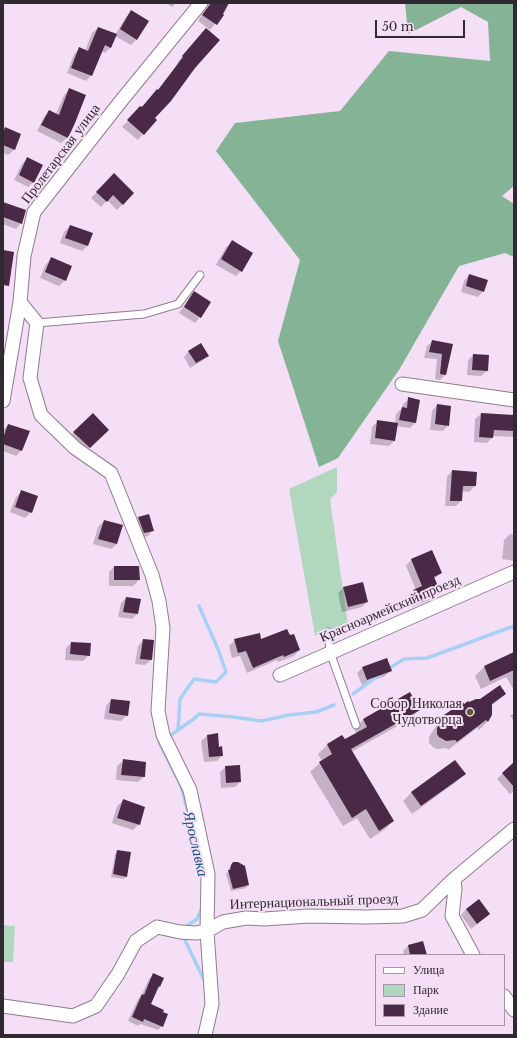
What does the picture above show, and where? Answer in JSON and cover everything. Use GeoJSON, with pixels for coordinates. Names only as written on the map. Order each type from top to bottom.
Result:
{"type":"FeatureCollection","features":[{"type":"Feature","properties":{"kind":"street","name":"Пролетарская улица"},"geometry":{"type":"LineString","coordinates":[[3,401],[20,302],[24,256],[34,212],[121,101],[201,3]]}},
{"type":"Feature","properties":{"kind":"street"},"geometry":{"type":"LineString","coordinates":[[20,302],[37,323],[30,378],[41,415],[75,448],[111,473],[152,576],[159,601],[163,628],[158,711],[163,735],[190,790],[208,874],[207,931],[212,1004],[205,1035]]}},
{"type":"Feature","properties":{"kind":"street"},"geometry":{"type":"LineString","coordinates":[[402,384],[514,400]]}},
{"type":"Feature","properties":{"kind":"street","name":"Красноармейский проезд"},"geometry":{"type":"LineString","coordinates":[[280,675],[514,572]]}},
{"type":"Feature","properties":{"kind":"street","name":"Интернациональный проезд"},"geometry":{"type":"LineString","coordinates":[[207,931],[223,922],[246,918],[264,919],[309,916],[403,916],[422,910],[454,880],[514,829]]}},
{"type":"Feature","properties":{"kind":"street"},"geometry":{"type":"LineString","coordinates":[[454,880],[455,889],[452,916],[472,954]]}},
{"type":"Feature","properties":{"kind":"street"},"geometry":{"type":"LineString","coordinates":[[3,1006],[73,1016],[96,1006],[118,974],[136,941],[157,927],[183,932],[196,933],[207,931]]}},
{"type":"Feature","properties":{"kind":"street"},"geometry":{"type":"LineString","coordinates":[[505,997],[514,1010]]}},
{"type":"Feature","properties":{"kind":"lane"},"geometry":{"type":"LineString","coordinates":[[37,323],[144,314],[178,304],[200,275]]}},
{"type":"Feature","properties":{"kind":"lane"},"geometry":{"type":"LineString","coordinates":[[328,632],[330,652],[356,725]]}},
{"type":"Feature","properties":{"kind":"green space"},"geometry":{"type":"Polygon","coordinates":[[[405,3],[514,3],[514,186],[502,196],[514,204],[514,257],[505,253],[459,266],[399,370],[338,458],[319,467],[278,341],[300,260],[216,151],[235,123],[340,111],[389,51],[490,61],[488,22],[461,7],[408,34],[405,3]]]}},
{"type":"Feature","properties":{"kind":"green space"},"geometry":{"type":"Polygon","coordinates":[[[337,467],[337,492],[330,499],[348,625],[315,636],[289,489],[337,467]]]}},
{"type":"Feature","properties":{"kind":"green space"},"geometry":{"type":"Polygon","coordinates":[[[3,925],[15,926],[13,962],[3,962],[3,925]]]}},
{"type":"Feature","properties":{"kind":"building"},"geometry":{"type":"Polygon","coordinates":[[[211,3],[229,3],[223,14],[224,15],[217,25],[202,15],[211,3]]]}},
{"type":"Feature","properties":{"kind":"building"},"geometry":{"type":"Polygon","coordinates":[[[131,10],[149,21],[137,40],[120,29],[131,10]]]}},
{"type":"Feature","properties":{"kind":"building"},"geometry":{"type":"Polygon","coordinates":[[[98,27],[117,34],[111,48],[105,45],[92,76],[71,68],[79,47],[88,51],[98,27]]]}},
{"type":"Feature","properties":{"kind":"building"},"geometry":{"type":"Polygon","coordinates":[[[206,28],[220,40],[195,68],[171,101],[155,118],[157,120],[144,135],[127,120],[140,106],[142,107],[157,89],[158,90],[183,57],[182,56],[206,28]]]}},
{"type":"Feature","properties":{"kind":"building"},"geometry":{"type":"Polygon","coordinates":[[[69,88],[86,95],[68,138],[41,125],[49,110],[59,115],[69,88]]]}},
{"type":"Feature","properties":{"kind":"building"},"geometry":{"type":"Polygon","coordinates":[[[5,127],[21,134],[15,150],[3,145],[3,133],[5,127]]]}},
{"type":"Feature","properties":{"kind":"building"},"geometry":{"type":"Polygon","coordinates":[[[27,157],[43,165],[34,183],[19,175],[27,157]]]}},
{"type":"Feature","properties":{"kind":"building"},"geometry":{"type":"Polygon","coordinates":[[[114,173],[134,193],[123,205],[113,195],[107,202],[96,192],[114,173]]]}},
{"type":"Feature","properties":{"kind":"building"},"geometry":{"type":"Polygon","coordinates":[[[3,202],[26,210],[22,224],[3,217],[3,202]]]}},
{"type":"Feature","properties":{"kind":"building"},"geometry":{"type":"Polygon","coordinates":[[[70,225],[93,233],[88,246],[65,238],[70,225]]]}},
{"type":"Feature","properties":{"kind":"building"},"geometry":{"type":"Polygon","coordinates":[[[232,240],[253,253],[242,272],[221,259],[232,240]]]}},
{"type":"Feature","properties":{"kind":"building"},"geometry":{"type":"Polygon","coordinates":[[[3,250],[14,252],[9,286],[3,285],[3,250]]]}},
{"type":"Feature","properties":{"kind":"building"},"geometry":{"type":"Polygon","coordinates":[[[51,257],[72,266],[66,281],[45,272],[51,257]]]}},
{"type":"Feature","properties":{"kind":"building"},"geometry":{"type":"Polygon","coordinates":[[[469,274],[488,280],[484,292],[466,286],[469,274]]]}},
{"type":"Feature","properties":{"kind":"building"},"geometry":{"type":"Polygon","coordinates":[[[194,291],[211,302],[201,318],[184,307],[194,291]]]}},
{"type":"Feature","properties":{"kind":"building"},"geometry":{"type":"Polygon","coordinates":[[[432,340],[453,344],[446,375],[440,374],[442,354],[429,352],[432,340]]]}},
{"type":"Feature","properties":{"kind":"building"},"geometry":{"type":"Polygon","coordinates":[[[201,343],[209,356],[196,363],[188,351],[201,343]]]}},
{"type":"Feature","properties":{"kind":"building"},"geometry":{"type":"Polygon","coordinates":[[[473,354],[489,355],[488,371],[472,370],[473,354]]]}},
{"type":"Feature","properties":{"kind":"building"},"geometry":{"type":"Polygon","coordinates":[[[408,397],[420,400],[416,423],[399,420],[402,407],[407,408],[408,397]]]}},
{"type":"Feature","properties":{"kind":"building"},"geometry":{"type":"Polygon","coordinates":[[[437,404],[451,406],[449,426],[435,424],[437,404]]]}},
{"type":"Feature","properties":{"kind":"building"},"geometry":{"type":"Polygon","coordinates":[[[93,413],[109,430],[90,448],[73,432],[93,413]]]}},
{"type":"Feature","properties":{"kind":"building"},"geometry":{"type":"Polygon","coordinates":[[[481,413],[514,415],[514,431],[494,430],[493,438],[479,437],[481,413]]]}},
{"type":"Feature","properties":{"kind":"building"},"geometry":{"type":"Polygon","coordinates":[[[377,420],[398,423],[395,441],[375,438],[377,420]]]}},
{"type":"Feature","properties":{"kind":"building"},"geometry":{"type":"Polygon","coordinates":[[[8,424],[30,431],[22,451],[3,444],[3,438],[8,424]]]}},
{"type":"Feature","properties":{"kind":"building"},"geometry":{"type":"Polygon","coordinates":[[[452,470],[477,472],[476,486],[463,486],[462,501],[450,501],[452,470]]]}},
{"type":"Feature","properties":{"kind":"building"},"geometry":{"type":"Polygon","coordinates":[[[21,490],[38,496],[32,513],[15,507],[21,490]]]}},
{"type":"Feature","properties":{"kind":"building"},"geometry":{"type":"Polygon","coordinates":[[[149,514],[154,531],[144,533],[138,517],[149,514]]]}},
{"type":"Feature","properties":{"kind":"building"},"geometry":{"type":"Polygon","coordinates":[[[104,520],[123,525],[117,544],[98,539],[104,520]]]}},
{"type":"Feature","properties":{"kind":"building"},"geometry":{"type":"Polygon","coordinates":[[[432,550],[442,573],[434,577],[441,593],[418,602],[413,590],[422,586],[411,559],[432,550]]]}},
{"type":"Feature","properties":{"kind":"building"},"geometry":{"type":"Polygon","coordinates":[[[114,566],[139,566],[140,580],[114,580],[114,566]]]}},
{"type":"Feature","properties":{"kind":"building"},"geometry":{"type":"Polygon","coordinates":[[[363,582],[368,602],[348,607],[343,587],[363,582]]]}},
{"type":"Feature","properties":{"kind":"building"},"geometry":{"type":"Polygon","coordinates":[[[126,597],[141,599],[138,614],[123,612],[126,597]]]}},
{"type":"Feature","properties":{"kind":"building"},"geometry":{"type":"Polygon","coordinates":[[[287,629],[290,635],[294,634],[300,650],[284,657],[283,655],[253,668],[246,651],[238,653],[234,639],[260,633],[261,639],[287,629]]]}},
{"type":"Feature","properties":{"kind":"building"},"geometry":{"type":"Polygon","coordinates":[[[143,639],[154,640],[152,660],[140,659],[143,639]]]}},
{"type":"Feature","properties":{"kind":"building"},"geometry":{"type":"Polygon","coordinates":[[[71,642],[91,643],[90,656],[70,654],[71,642]]]}},
{"type":"Feature","properties":{"kind":"building"},"geometry":{"type":"Polygon","coordinates":[[[514,652],[514,670],[490,681],[484,666],[514,652]]]}},
{"type":"Feature","properties":{"kind":"building"},"geometry":{"type":"Polygon","coordinates":[[[387,658],[392,671],[367,680],[362,667],[387,658]]]}},
{"type":"Feature","properties":{"kind":"building","name":"Собор Николая Чудотворца"},"geometry":{"type":"Polygon","coordinates":[[[500,685],[506,694],[492,704],[492,715],[488,722],[486,720],[457,742],[455,740],[446,741],[439,737],[437,734],[437,728],[445,716],[444,715],[463,702],[464,704],[468,701],[480,699],[500,685]]]}},
{"type":"Feature","properties":{"kind":"building"},"geometry":{"type":"Polygon","coordinates":[[[410,692],[420,710],[351,749],[394,821],[379,831],[366,809],[352,818],[319,762],[332,754],[327,744],[342,735],[345,739],[367,727],[363,719],[410,692]]]}},
{"type":"Feature","properties":{"kind":"building"},"geometry":{"type":"Polygon","coordinates":[[[111,699],[130,701],[128,716],[109,713],[111,699]]]}},
{"type":"Feature","properties":{"kind":"building"},"geometry":{"type":"Polygon","coordinates":[[[218,733],[219,747],[222,746],[223,756],[209,757],[207,735],[218,733]]]}},
{"type":"Feature","properties":{"kind":"building"},"geometry":{"type":"Polygon","coordinates":[[[123,759],[146,762],[145,777],[121,775],[123,759]]]}},
{"type":"Feature","properties":{"kind":"building"},"geometry":{"type":"Polygon","coordinates":[[[455,760],[466,774],[421,806],[411,792],[455,760]]]}},
{"type":"Feature","properties":{"kind":"building"},"geometry":{"type":"Polygon","coordinates":[[[514,762],[514,787],[502,773],[514,762]]]}},
{"type":"Feature","properties":{"kind":"building"},"geometry":{"type":"Polygon","coordinates":[[[240,765],[241,782],[226,783],[225,766],[240,765]]]}},
{"type":"Feature","properties":{"kind":"building"},"geometry":{"type":"Polygon","coordinates":[[[123,799],[145,807],[140,825],[117,818],[123,799]]]}},
{"type":"Feature","properties":{"kind":"building"},"geometry":{"type":"Polygon","coordinates":[[[117,850],[131,852],[127,877],[113,874],[117,850]]]}},
{"type":"Feature","properties":{"kind":"building"},"geometry":{"type":"Polygon","coordinates":[[[233,862],[238,862],[245,866],[249,885],[233,889],[228,870],[230,870],[233,862]]]}},
{"type":"Feature","properties":{"kind":"building"},"geometry":{"type":"Polygon","coordinates":[[[479,899],[490,914],[477,924],[466,909],[479,899]]]}},
{"type":"Feature","properties":{"kind":"building"},"geometry":{"type":"Polygon","coordinates":[[[423,941],[427,954],[410,954],[408,945],[423,941]]]}},
{"type":"Feature","properties":{"kind":"building"},"geometry":{"type":"Polygon","coordinates":[[[153,973],[164,978],[151,1004],[164,1010],[163,1012],[168,1014],[163,1027],[144,1019],[143,1022],[132,1017],[142,994],[144,995],[153,973]]]}},
{"type":"Feature","properties":{"kind":"waterway","name":"Ярославка"},"geometry":{"type":"LineString","coordinates":[[168,737],[178,730],[180,699],[194,679],[216,682],[226,672],[218,649],[199,606]]}},
{"type":"Feature","properties":{"kind":"waterway"},"geometry":{"type":"LineString","coordinates":[[388,669],[404,659],[427,658],[514,626]]}},
{"type":"Feature","properties":{"kind":"waterway"},"geometry":{"type":"LineString","coordinates":[[353,694],[379,675]]}},
{"type":"Feature","properties":{"kind":"waterway"},"geometry":{"type":"LineString","coordinates":[[178,730],[199,714],[262,721],[289,715],[316,712],[334,705]]}},
{"type":"Feature","properties":{"kind":"waterway","name":"Ярославка"},"geometry":{"type":"LineString","coordinates":[[162,741],[159,742],[181,786],[188,812]]}},
{"type":"Feature","properties":{"kind":"waterway","name":"Ярославка"},"geometry":{"type":"LineString","coordinates":[[184,928],[197,919],[202,908]]}},
{"type":"Feature","properties":{"kind":"waterway","name":"Ярославка"},"geometry":{"type":"LineString","coordinates":[[183,936],[205,982]]}},
{"type":"Feature","properties":{"kind":"place","name":"Собор Николая Чудотворца"},"geometry":{"type":"Point","coordinates":[470,712]}}]}
